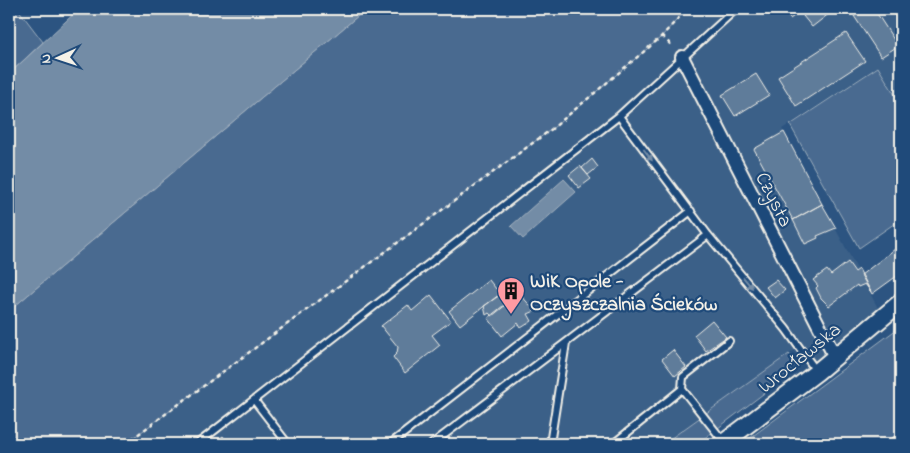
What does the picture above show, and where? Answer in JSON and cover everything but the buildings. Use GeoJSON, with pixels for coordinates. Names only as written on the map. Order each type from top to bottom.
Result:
{"type":"FeatureCollection","features":[{"type":"Feature","properties":{"kind":"main road","name":"Wrocławska"},"geometry":{"type":"LineString","coordinates":[[723,443],[817,372],[901,302]]}},
{"type":"Feature","properties":{"kind":"street","name":"Czysta"},"geometry":{"type":"LineString","coordinates":[[682,57],[835,357]]}},
{"type":"Feature","properties":{"kind":"lane"},"geometry":{"type":"LineString","coordinates":[[197,444],[619,116],[736,9]]}},
{"type":"Feature","properties":{"kind":"lane"},"geometry":{"type":"LineString","coordinates":[[619,116],[690,211],[786,329],[817,372]]}},
{"type":"Feature","properties":{"kind":"lane"},"geometry":{"type":"LineString","coordinates":[[390,444],[690,211]]}},
{"type":"Feature","properties":{"kind":"lane"},"geometry":{"type":"LineString","coordinates":[[432,444],[708,234]]}},
{"type":"Feature","properties":{"kind":"lane"},"geometry":{"type":"LineString","coordinates":[[723,443],[682,389],[683,377],[729,341]]}},
{"type":"Feature","properties":{"kind":"lane"},"geometry":{"type":"LineString","coordinates":[[550,444],[566,343]]}},
{"type":"Feature","properties":{"kind":"lane"},"geometry":{"type":"LineString","coordinates":[[612,444],[682,389]]}},
{"type":"Feature","properties":{"kind":"lane"},"geometry":{"type":"LineString","coordinates":[[254,400],[288,444]]}},
{"type":"Feature","properties":{"kind":"path"},"geometry":{"type":"LineString","coordinates":[[125,444],[553,128],[660,38],[687,9]]}},
{"type":"Feature","properties":{"kind":"path"},"geometry":{"type":"LineString","coordinates":[[886,444],[901,432]]}},
{"type":"Feature","properties":{"kind":"shaded area"},"geometry":{"type":"Polygon","coordinates":[[[9,9],[18,9],[43,42],[9,74],[9,9]]]}},
{"type":"Feature","properties":{"kind":"shaded area"},"geometry":{"type":"Polygon","coordinates":[[[79,9],[366,9],[9,311],[9,74],[79,9]]]}},
{"type":"Feature","properties":{"kind":"shaded area"},"geometry":{"type":"Polygon","coordinates":[[[366,9],[687,9],[660,38],[553,128],[125,444],[9,444],[9,311],[366,9]]]}},
{"type":"Feature","properties":{"kind":"shaded area"},"geometry":{"type":"Polygon","coordinates":[[[687,9],[901,9],[901,105],[877,67],[782,129],[879,310],[809,367],[795,350],[663,444],[125,444],[553,128],[660,38],[687,9]]]}},
{"type":"Feature","properties":{"kind":"shaded area"},"geometry":{"type":"Polygon","coordinates":[[[878,67],[901,105],[901,219],[859,248],[790,125],[878,67]]]}},
{"type":"Feature","properties":{"kind":"shaded area"},"geometry":{"type":"Polygon","coordinates":[[[564,179],[576,192],[523,239],[511,226],[564,179]]]}},
{"type":"Feature","properties":{"kind":"shaded area"},"geometry":{"type":"Polygon","coordinates":[[[901,326],[901,444],[742,444],[901,326]]]}},
{"type":"Feature","properties":{"kind":"shaded area"},"geometry":{"type":"Polygon","coordinates":[[[789,354],[800,366],[697,444],[663,444],[789,354]]]}},
{"type":"Feature","properties":{"kind":"place","name":"WiK Opole - Oczyszczalnia Ścieków"},"geometry":{"type":"Point","coordinates":[511,315]}}]}
